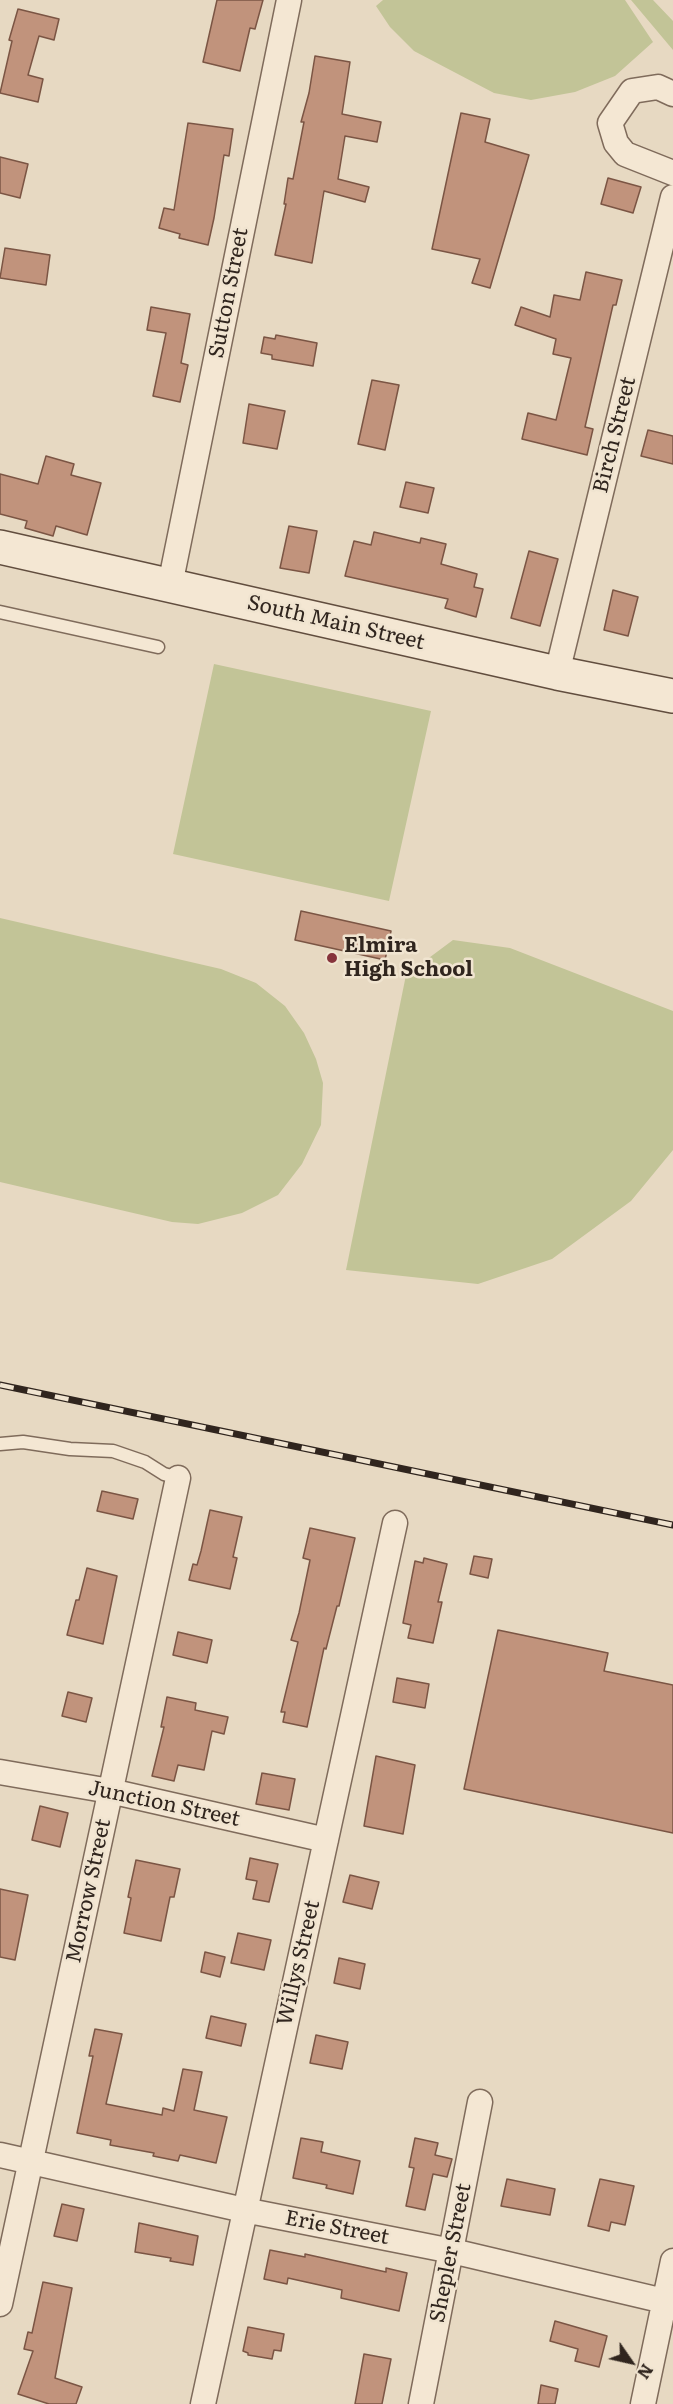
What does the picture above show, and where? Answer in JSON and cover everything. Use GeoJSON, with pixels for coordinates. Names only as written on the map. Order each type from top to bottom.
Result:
{"type":"FeatureCollection","features":[{"type":"Feature","properties":{"kind":"street","name":"Sutton Street"},"geometry":{"type":"LineString","coordinates":[[170,585],[289,0]]}},
{"type":"Feature","properties":{"kind":"street"},"geometry":{"type":"LineString","coordinates":[[673,94],[658,87],[633,91],[610,123],[616,143],[626,154],[673,172]]}},
{"type":"Feature","properties":{"kind":"street","name":"Birch Street"},"geometry":{"type":"LineString","coordinates":[[557,673],[673,197]]}},
{"type":"Feature","properties":{"kind":"street","name":"South Main Street"},"geometry":{"type":"LineString","coordinates":[[0,547],[557,673],[673,696]]}},
{"type":"Feature","properties":{"kind":"street","name":"Morrow Street"},"geometry":{"type":"LineString","coordinates":[[0,2304],[178,1478]]}},
{"type":"Feature","properties":{"kind":"street","name":"Willys Street"},"geometry":{"type":"LineString","coordinates":[[202,2404],[396,1523]]}},
{"type":"Feature","properties":{"kind":"street","name":"Junction Street"},"geometry":{"type":"LineString","coordinates":[[0,1772],[110,1791],[326,1840]]}},
{"type":"Feature","properties":{"kind":"street","name":"Shepler Street"},"geometry":{"type":"LineString","coordinates":[[421,2404],[480,2102]]}},
{"type":"Feature","properties":{"kind":"street","name":"Erie Street"},"geometry":{"type":"LineString","coordinates":[[0,2155],[244,2210],[452,2251],[669,2302]]}},
{"type":"Feature","properties":{"kind":"street"},"geometry":{"type":"LineString","coordinates":[[643,2404],[669,2302],[673,2261]]}},
{"type":"Feature","properties":{"kind":"lane"},"geometry":{"type":"LineString","coordinates":[[0,612],[158,647]]}},
{"type":"Feature","properties":{"kind":"lane"},"geometry":{"type":"LineString","coordinates":[[0,1444],[23,1442],[70,1449],[114,1451],[145,1462],[165,1474],[178,1478]]}},
{"type":"Feature","properties":{"kind":"green space"},"geometry":{"type":"Polygon","coordinates":[[[383,0],[625,0],[653,42],[615,76],[575,92],[531,100],[494,93],[414,51],[390,27],[376,6],[383,0]]]}},
{"type":"Feature","properties":{"kind":"green space"},"geometry":{"type":"Polygon","coordinates":[[[631,0],[653,0],[673,21],[673,50],[631,0]]]}},
{"type":"Feature","properties":{"kind":"green space"},"geometry":{"type":"Polygon","coordinates":[[[214,664],[431,711],[389,901],[173,854],[214,664]]]}},
{"type":"Feature","properties":{"kind":"green space"},"geometry":{"type":"Polygon","coordinates":[[[0,918],[221,969],[256,983],[285,1006],[304,1033],[316,1059],[323,1083],[321,1125],[302,1164],[278,1195],[242,1213],[198,1224],[172,1222],[0,1182],[0,918]]]}},
{"type":"Feature","properties":{"kind":"green space"},"geometry":{"type":"Polygon","coordinates":[[[453,940],[510,948],[673,1011],[673,1150],[631,1201],[552,1259],[478,1284],[346,1270],[406,975],[453,940]]]}},
{"type":"Feature","properties":{"kind":"building"},"geometry":{"type":"Polygon","coordinates":[[[217,0],[263,0],[255,29],[250,28],[240,71],[203,62],[217,0]]]}},
{"type":"Feature","properties":{"kind":"building"},"geometry":{"type":"Polygon","coordinates":[[[18,9],[59,19],[54,40],[39,36],[28,75],[43,79],[38,102],[0,93],[12,41],[9,40],[18,9]]]}},
{"type":"Feature","properties":{"kind":"building"},"geometry":{"type":"Polygon","coordinates":[[[315,56],[350,62],[342,114],[381,122],[377,142],[345,136],[338,179],[369,187],[365,202],[324,191],[312,263],[275,255],[286,204],[284,204],[288,178],[293,179],[304,122],[301,122],[309,93],[315,56]]]}},
{"type":"Feature","properties":{"kind":"building"},"geometry":{"type":"Polygon","coordinates":[[[461,113],[490,119],[485,142],[529,155],[490,288],[472,283],[480,259],[432,249],[461,113]]]}},
{"type":"Feature","properties":{"kind":"building"},"geometry":{"type":"Polygon","coordinates":[[[188,123],[233,129],[229,156],[224,155],[208,245],[179,238],[180,234],[159,228],[164,208],[174,210],[188,123]]]}},
{"type":"Feature","properties":{"kind":"building"},"geometry":{"type":"Polygon","coordinates":[[[0,157],[28,164],[20,198],[0,193],[0,157]]]}},
{"type":"Feature","properties":{"kind":"building"},"geometry":{"type":"Polygon","coordinates":[[[608,178],[641,187],[633,213],[601,204],[608,178]]]}},
{"type":"Feature","properties":{"kind":"building"},"geometry":{"type":"Polygon","coordinates":[[[5,248],[50,255],[46,285],[0,278],[5,248]]]}},
{"type":"Feature","properties":{"kind":"building"},"geometry":{"type":"Polygon","coordinates":[[[586,272],[622,280],[616,305],[613,305],[585,427],[593,429],[587,455],[522,439],[528,413],[556,420],[571,358],[553,354],[556,339],[515,325],[521,307],[550,317],[554,295],[580,300],[586,272]]]}},
{"type":"Feature","properties":{"kind":"building"},"geometry":{"type":"Polygon","coordinates":[[[151,307],[190,314],[181,363],[188,365],[180,402],[153,396],[166,333],[147,330],[151,307]]]}},
{"type":"Feature","properties":{"kind":"building"},"geometry":{"type":"Polygon","coordinates":[[[276,335],[317,343],[313,366],[272,359],[272,355],[261,353],[264,337],[275,339],[276,335]]]}},
{"type":"Feature","properties":{"kind":"building"},"geometry":{"type":"Polygon","coordinates":[[[372,380],[399,385],[385,450],[358,444],[372,380]]]}},
{"type":"Feature","properties":{"kind":"building"},"geometry":{"type":"Polygon","coordinates":[[[249,404],[285,411],[277,449],[243,443],[249,404]]]}},
{"type":"Feature","properties":{"kind":"building"},"geometry":{"type":"Polygon","coordinates":[[[648,430],[673,436],[673,464],[641,456],[648,430]]]}},
{"type":"Feature","properties":{"kind":"building"},"geometry":{"type":"Polygon","coordinates":[[[46,456],[74,464],[71,475],[101,483],[87,535],[56,526],[53,536],[25,528],[27,521],[0,514],[0,474],[38,484],[46,456]]]}},
{"type":"Feature","properties":{"kind":"building"},"geometry":{"type":"Polygon","coordinates":[[[406,482],[434,488],[428,513],[400,507],[406,482]]]}},
{"type":"Feature","properties":{"kind":"building"},"geometry":{"type":"Polygon","coordinates":[[[289,526],[317,531],[309,573],[280,568],[289,526]]]}},
{"type":"Feature","properties":{"kind":"building"},"geometry":{"type":"Polygon","coordinates":[[[374,532],[420,543],[421,538],[446,544],[441,564],[477,574],[474,587],[483,589],[476,617],[445,608],[448,599],[345,576],[354,541],[371,545],[374,532]]]}},
{"type":"Feature","properties":{"kind":"building"},"geometry":{"type":"Polygon","coordinates":[[[529,551],[558,559],[540,626],[511,618],[529,551]]]}},
{"type":"Feature","properties":{"kind":"building"},"geometry":{"type":"Polygon","coordinates":[[[613,590],[638,597],[628,636],[604,630],[613,590]]]}},
{"type":"Feature","properties":{"kind":"building"},"geometry":{"type":"Polygon","coordinates":[[[301,911],[391,931],[385,960],[295,940],[301,911]]]}},
{"type":"Feature","properties":{"kind":"building"},"geometry":{"type":"Polygon","coordinates":[[[102,1491],[138,1499],[133,1519],[97,1511],[102,1491]]]}},
{"type":"Feature","properties":{"kind":"building"},"geometry":{"type":"Polygon","coordinates":[[[210,1510],[242,1517],[233,1557],[237,1558],[230,1589],[189,1580],[193,1564],[197,1565],[210,1510]]]}},
{"type":"Feature","properties":{"kind":"building"},"geometry":{"type":"Polygon","coordinates":[[[310,1528],[355,1538],[339,1606],[337,1606],[326,1649],[324,1648],[307,1727],[283,1722],[285,1712],[281,1712],[298,1642],[291,1640],[310,1560],[303,1558],[310,1528]]]}},
{"type":"Feature","properties":{"kind":"building"},"geometry":{"type":"Polygon","coordinates":[[[474,1556],[492,1559],[488,1578],[470,1574],[474,1556]]]}},
{"type":"Feature","properties":{"kind":"building"},"geometry":{"type":"Polygon","coordinates":[[[424,1558],[447,1564],[438,1602],[442,1602],[433,1643],[408,1638],[411,1625],[403,1623],[415,1561],[423,1563],[424,1558]]]}},
{"type":"Feature","properties":{"kind":"building"},"geometry":{"type":"Polygon","coordinates":[[[87,1568],[117,1576],[103,1644],[67,1635],[87,1568]]]}},
{"type":"Feature","properties":{"kind":"building"},"geometry":{"type":"Polygon","coordinates":[[[498,1630],[608,1653],[604,1671],[673,1685],[673,1833],[464,1789],[498,1630]]]}},
{"type":"Feature","properties":{"kind":"building"},"geometry":{"type":"Polygon","coordinates":[[[178,1632],[212,1640],[207,1663],[173,1655],[178,1632]]]}},
{"type":"Feature","properties":{"kind":"building"},"geometry":{"type":"Polygon","coordinates":[[[397,1678],[429,1684],[425,1708],[393,1702],[397,1678]]]}},
{"type":"Feature","properties":{"kind":"building"},"geometry":{"type":"Polygon","coordinates":[[[68,1692],[92,1698],[86,1722],[62,1716],[68,1692]]]}},
{"type":"Feature","properties":{"kind":"building"},"geometry":{"type":"Polygon","coordinates":[[[167,1697],[196,1703],[195,1710],[228,1717],[224,1734],[212,1731],[204,1770],[178,1765],[174,1781],[152,1776],[164,1727],[161,1727],[167,1697]]]}},
{"type":"Feature","properties":{"kind":"building"},"geometry":{"type":"Polygon","coordinates":[[[376,1756],[415,1765],[403,1834],[364,1826],[376,1756]]]}},
{"type":"Feature","properties":{"kind":"building"},"geometry":{"type":"Polygon","coordinates":[[[262,1773],[295,1779],[289,1810],[256,1804],[262,1773]]]}},
{"type":"Feature","properties":{"kind":"building"},"geometry":{"type":"Polygon","coordinates":[[[40,1806],[68,1813],[60,1847],[32,1840],[40,1806]]]}},
{"type":"Feature","properties":{"kind":"building"},"geometry":{"type":"Polygon","coordinates":[[[250,1858],[278,1864],[269,1902],[253,1899],[257,1881],[246,1879],[250,1858]]]}},
{"type":"Feature","properties":{"kind":"building"},"geometry":{"type":"Polygon","coordinates":[[[136,1860],[180,1869],[174,1897],[170,1897],[161,1941],[124,1933],[131,1898],[128,1897],[136,1860]]]}},
{"type":"Feature","properties":{"kind":"building"},"geometry":{"type":"Polygon","coordinates":[[[350,1875],[379,1882],[372,1909],[343,1902],[350,1875]]]}},
{"type":"Feature","properties":{"kind":"building"},"geometry":{"type":"Polygon","coordinates":[[[0,1889],[28,1895],[15,1960],[0,1957],[0,1889]]]}},
{"type":"Feature","properties":{"kind":"building"},"geometry":{"type":"Polygon","coordinates":[[[238,1933],[271,1940],[264,1970],[231,1963],[238,1933]]]}},
{"type":"Feature","properties":{"kind":"building"},"geometry":{"type":"Polygon","coordinates":[[[205,1952],[225,1957],[220,1977],[201,1972],[205,1952]]]}},
{"type":"Feature","properties":{"kind":"building"},"geometry":{"type":"Polygon","coordinates":[[[339,1958],[365,1964],[360,1989],[334,1983],[339,1958]]]}},
{"type":"Feature","properties":{"kind":"building"},"geometry":{"type":"Polygon","coordinates":[[[211,2016],[246,2024],[241,2046],[206,2038],[211,2016]]]}},
{"type":"Feature","properties":{"kind":"building"},"geometry":{"type":"Polygon","coordinates":[[[95,2029],[122,2034],[106,2104],[162,2115],[163,2108],[174,2111],[183,2069],[202,2072],[194,2110],[227,2117],[216,2163],[180,2155],[178,2161],[153,2156],[154,2153],[110,2145],[111,2140],[77,2133],[93,2056],[89,2056],[95,2029]]]}},
{"type":"Feature","properties":{"kind":"building"},"geometry":{"type":"Polygon","coordinates":[[[316,2035],[348,2042],[342,2069],[310,2063],[316,2035]]]}},
{"type":"Feature","properties":{"kind":"building"},"geometry":{"type":"Polygon","coordinates":[[[301,2138],[323,2142],[321,2152],[360,2161],[353,2194],[326,2188],[327,2185],[293,2178],[301,2138]]]}},
{"type":"Feature","properties":{"kind":"building"},"geometry":{"type":"Polygon","coordinates":[[[415,2138],[438,2143],[435,2155],[452,2159],[447,2177],[433,2174],[425,2210],[406,2206],[414,2168],[409,2167],[415,2138]]]}},
{"type":"Feature","properties":{"kind":"building"},"geometry":{"type":"Polygon","coordinates":[[[507,2179],[555,2189],[550,2215],[501,2206],[507,2179]]]}},
{"type":"Feature","properties":{"kind":"building"},"geometry":{"type":"Polygon","coordinates":[[[600,2179],[634,2186],[625,2225],[611,2222],[609,2231],[588,2226],[600,2179]]]}},
{"type":"Feature","properties":{"kind":"building"},"geometry":{"type":"Polygon","coordinates":[[[62,2204],[84,2209],[77,2241],[54,2236],[62,2204]]]}},
{"type":"Feature","properties":{"kind":"building"},"geometry":{"type":"Polygon","coordinates":[[[139,2223],[198,2236],[193,2265],[170,2261],[171,2258],[135,2252],[139,2223]]]}},
{"type":"Feature","properties":{"kind":"building"},"geometry":{"type":"Polygon","coordinates":[[[270,2250],[305,2257],[305,2254],[386,2272],[386,2268],[407,2273],[399,2311],[341,2298],[342,2290],[288,2278],[287,2284],[264,2279],[270,2250]]]}},
{"type":"Feature","properties":{"kind":"building"},"geometry":{"type":"Polygon","coordinates":[[[43,2282],[72,2288],[55,2378],[82,2387],[76,2404],[49,2404],[18,2394],[33,2351],[24,2349],[28,2332],[32,2333],[43,2282]]]}},
{"type":"Feature","properties":{"kind":"building"},"geometry":{"type":"Polygon","coordinates":[[[555,2321],[607,2336],[599,2367],[575,2361],[578,2349],[550,2341],[555,2321]]]}},
{"type":"Feature","properties":{"kind":"building"},"geometry":{"type":"Polygon","coordinates":[[[248,2327],[284,2334],[281,2351],[274,2350],[272,2359],[248,2355],[243,2351],[248,2327]]]}},
{"type":"Feature","properties":{"kind":"building"},"geometry":{"type":"Polygon","coordinates":[[[364,2354],[391,2359],[382,2404],[355,2404],[364,2354]]]}},
{"type":"Feature","properties":{"kind":"building"},"geometry":{"type":"Polygon","coordinates":[[[541,2385],[558,2389],[555,2404],[538,2404],[541,2385]]]}},
{"type":"Feature","properties":{"kind":"railway"},"geometry":{"type":"LineString","coordinates":[[0,1385],[673,1525]]}},
{"type":"Feature","properties":{"kind":"place","name":"Elmira High School"},"geometry":{"type":"Point","coordinates":[332,958]}}]}
